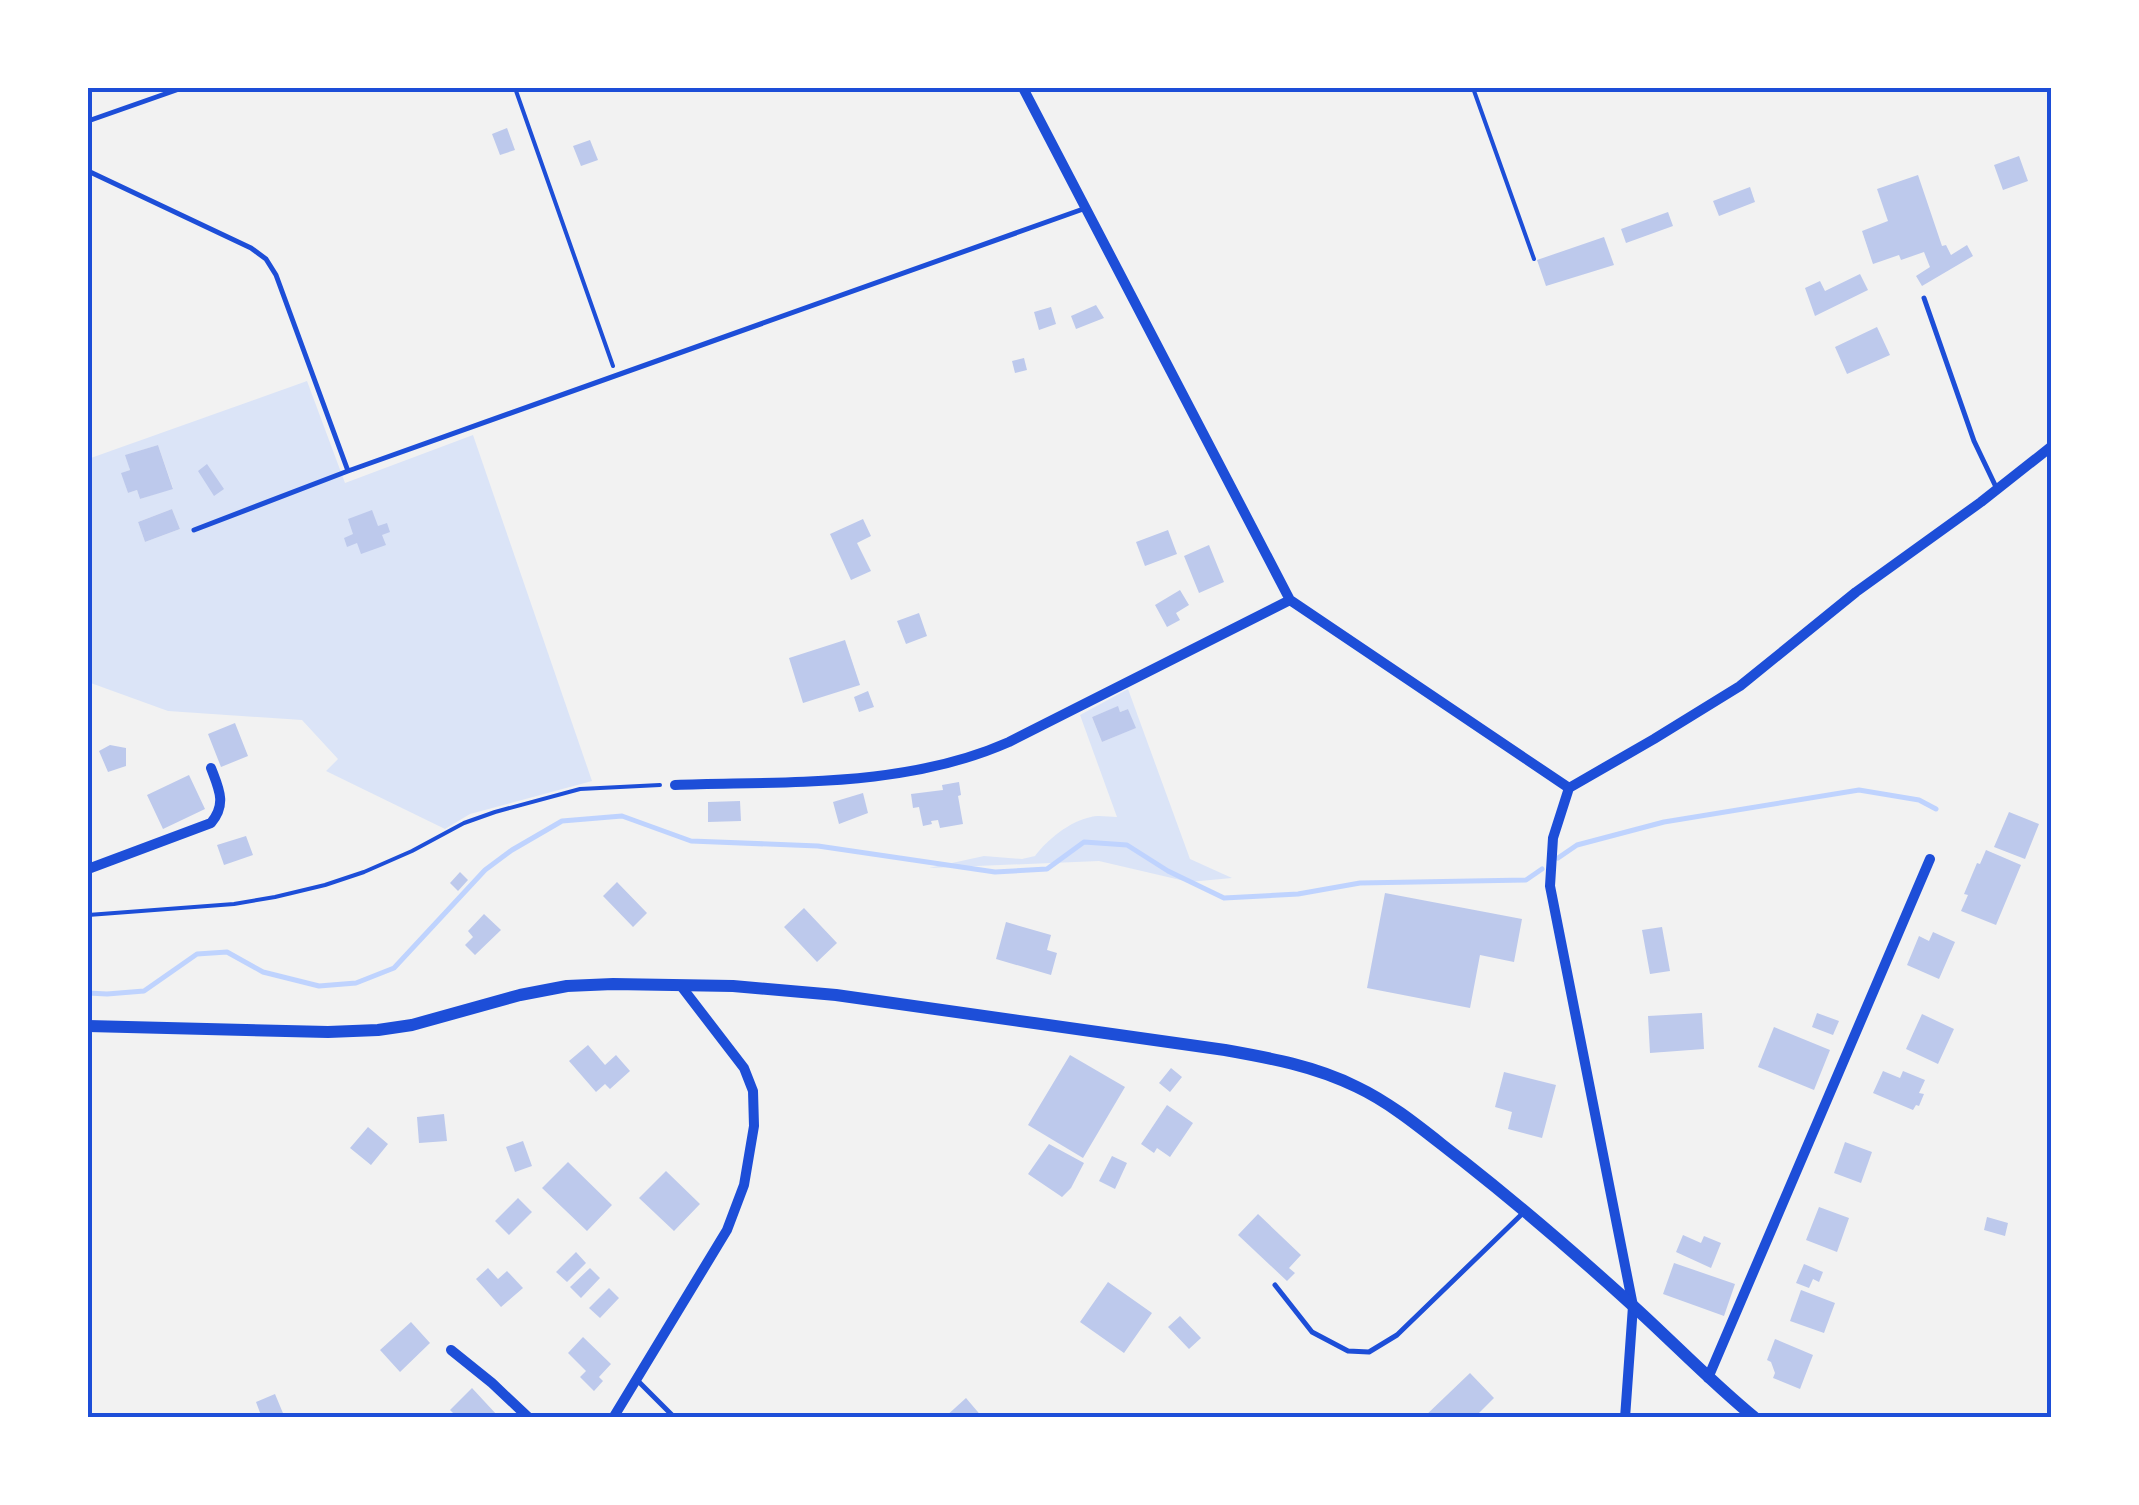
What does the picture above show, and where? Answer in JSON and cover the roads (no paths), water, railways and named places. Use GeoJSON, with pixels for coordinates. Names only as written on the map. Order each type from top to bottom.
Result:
{"type":"FeatureCollection","features":[{"type":"Feature","properties":{"kind":"street"},"geometry":{"type":"LineString","coordinates":[[1024,88],[1290,600],[1569,788]]}},
{"type":"Feature","properties":{"kind":"street"},"geometry":{"type":"LineString","coordinates":[[1625,1418],[1633,1306],[1551,896],[1550,850],[1569,788],[1740,686],[1856,592],[2052,446]]}},
{"type":"Feature","properties":{"kind":"street"},"geometry":{"type":"LineString","coordinates":[[675,785],[871,778],[971,757],[1009,742],[1290,600]]}},
{"type":"Feature","properties":{"kind":"street"},"geometry":{"type":"LineString","coordinates":[[88,869],[211,823],[222,800],[211,768]]}},
{"type":"Feature","properties":{"kind":"street"},"geometry":{"type":"LineString","coordinates":[[1708,1378],[1930,859]]}},
{"type":"Feature","properties":{"kind":"street"},"geometry":{"type":"LineString","coordinates":[[88,1026],[364,1031],[431,1022],[507,998],[556,988],[600,984],[760,988],[1225,1050],[1294,1064],[1354,1086],[1388,1105],[1465,1163],[1633,1306],[1755,1418]]}},
{"type":"Feature","properties":{"kind":"street"},"geometry":{"type":"LineString","coordinates":[[613,1418],[727,1230],[744,1184],[754,1126],[753,1091],[744,1068],[682,986]]}},
{"type":"Feature","properties":{"kind":"street"},"geometry":{"type":"LineString","coordinates":[[451,1350],[529,1418]]}},
{"type":"Feature","properties":{"kind":"lane"},"geometry":{"type":"LineString","coordinates":[[88,122],[182,88]]}},
{"type":"Feature","properties":{"kind":"lane"},"geometry":{"type":"LineString","coordinates":[[88,171],[251,248],[266,259],[276,276],[348,471]]}},
{"type":"Feature","properties":{"kind":"lane"},"geometry":{"type":"LineString","coordinates":[[194,530],[348,471],[1086,208]]}},
{"type":"Feature","properties":{"kind":"lane"},"geometry":{"type":"LineString","coordinates":[[1924,298],[1974,442],[1997,490]]}},
{"type":"Feature","properties":{"kind":"lane"},"geometry":{"type":"LineString","coordinates":[[1275,1285],[1312,1332],[1348,1351],[1369,1352],[1397,1335],[1524,1212]]}},
{"type":"Feature","properties":{"kind":"lane"},"geometry":{"type":"LineString","coordinates":[[636,1379],[675,1418]]}},
{"type":"Feature","properties":{"kind":"waterway"},"geometry":{"type":"LineString","coordinates":[[1558,858],[1577,845],[1664,822],[1859,790],[1919,800],[1936,809]]}},
{"type":"Feature","properties":{"kind":"waterway"},"geometry":{"type":"LineString","coordinates":[[88,993],[144,991],[197,954],[227,952],[263,972],[319,986],[356,983],[394,968],[485,870],[562,821],[622,816],[691,841],[818,846],[995,872],[1047,869],[1084,842],[1127,845],[1168,871],[1224,898],[1298,894],[1360,883],[1526,880],[1542,869]]}}]}
